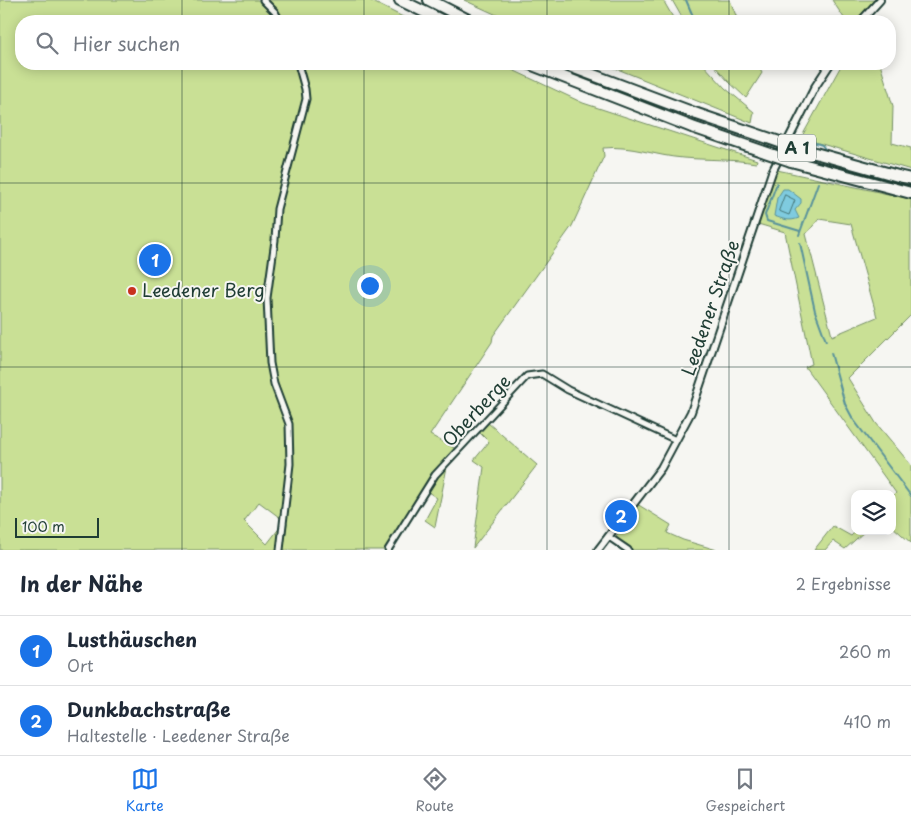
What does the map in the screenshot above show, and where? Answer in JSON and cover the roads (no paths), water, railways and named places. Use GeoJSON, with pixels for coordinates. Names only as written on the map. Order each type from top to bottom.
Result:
{"type":"FeatureCollection","features":[{"type":"Feature","properties":{"kind":"highway"},"geometry":{"type":"LineString","coordinates":[[400,0],[431,15]]}},
{"type":"Feature","properties":{"kind":"highway"},"geometry":{"type":"LineString","coordinates":[[429,0],[458,15]]}},
{"type":"Feature","properties":{"kind":"highway","name":"A 1"},"geometry":{"type":"LineString","coordinates":[[545,70],[692,127],[791,161],[911,194]]}},
{"type":"Feature","properties":{"kind":"highway","name":"A 1"},"geometry":{"type":"LineString","coordinates":[[580,70],[697,114],[797,148],[911,179]]}},
{"type":"Feature","properties":{"kind":"street"},"geometry":{"type":"LineString","coordinates":[[262,0],[276,15]]}},
{"type":"Feature","properties":{"kind":"street"},"geometry":{"type":"LineString","coordinates":[[866,15],[880,0]]}},
{"type":"Feature","properties":{"kind":"street"},"geometry":{"type":"LineString","coordinates":[[280,550],[290,464],[289,424],[274,384],[270,363],[267,298],[277,209],[306,99],[306,89],[300,70]]}},
{"type":"Feature","properties":{"kind":"street","name":"Leedener Straße"},"geometry":{"type":"LineString","coordinates":[[598,550],[661,468],[691,412],[772,172],[815,87],[826,70]]}},
{"type":"Feature","properties":{"kind":"street","name":"Oberberge"},"geometry":{"type":"LineString","coordinates":[[388,550],[435,475],[527,376],[542,374],[568,390],[676,440]]}},
{"type":"Feature","properties":{"kind":"street"},"geometry":{"type":"LineString","coordinates":[[609,537],[628,550]]}},
{"type":"Feature","properties":{"kind":"water"},"geometry":{"type":"Polygon","coordinates":[[[783,189],[788,189],[801,199],[801,203],[795,210],[799,218],[789,220],[774,216],[777,198],[783,189]]]}},
{"type":"Feature","properties":{"kind":"waterway"},"geometry":{"type":"LineString","coordinates":[[686,0],[692,15]]}},
{"type":"Feature","properties":{"kind":"waterway"},"geometry":{"type":"LineString","coordinates":[[797,137],[822,145],[825,149]]}},
{"type":"Feature","properties":{"kind":"waterway"},"geometry":{"type":"LineString","coordinates":[[777,183],[765,215],[767,221],[800,231]]}},
{"type":"Feature","properties":{"kind":"waterway"},"geometry":{"type":"LineString","coordinates":[[799,235],[818,183]]}},
{"type":"Feature","properties":{"kind":"waterway"},"geometry":{"type":"LineString","coordinates":[[800,243],[815,311],[826,341]]}},
{"type":"Feature","properties":{"kind":"waterway"},"geometry":{"type":"LineString","coordinates":[[831,353],[845,404],[853,419],[911,496]]}},
{"type":"Feature","properties":{"kind":"place","name":"Lusthäuschen"},"geometry":{"type":"Point","coordinates":[155,260]}},
{"type":"Feature","properties":{"kind":"place","name":"Leedener Berg"},"geometry":{"type":"Point","coordinates":[132,291]}},
{"type":"Feature","properties":{"kind":"place","name":"Dunkbachstraße"},"geometry":{"type":"Point","coordinates":[621,516]}}]}
